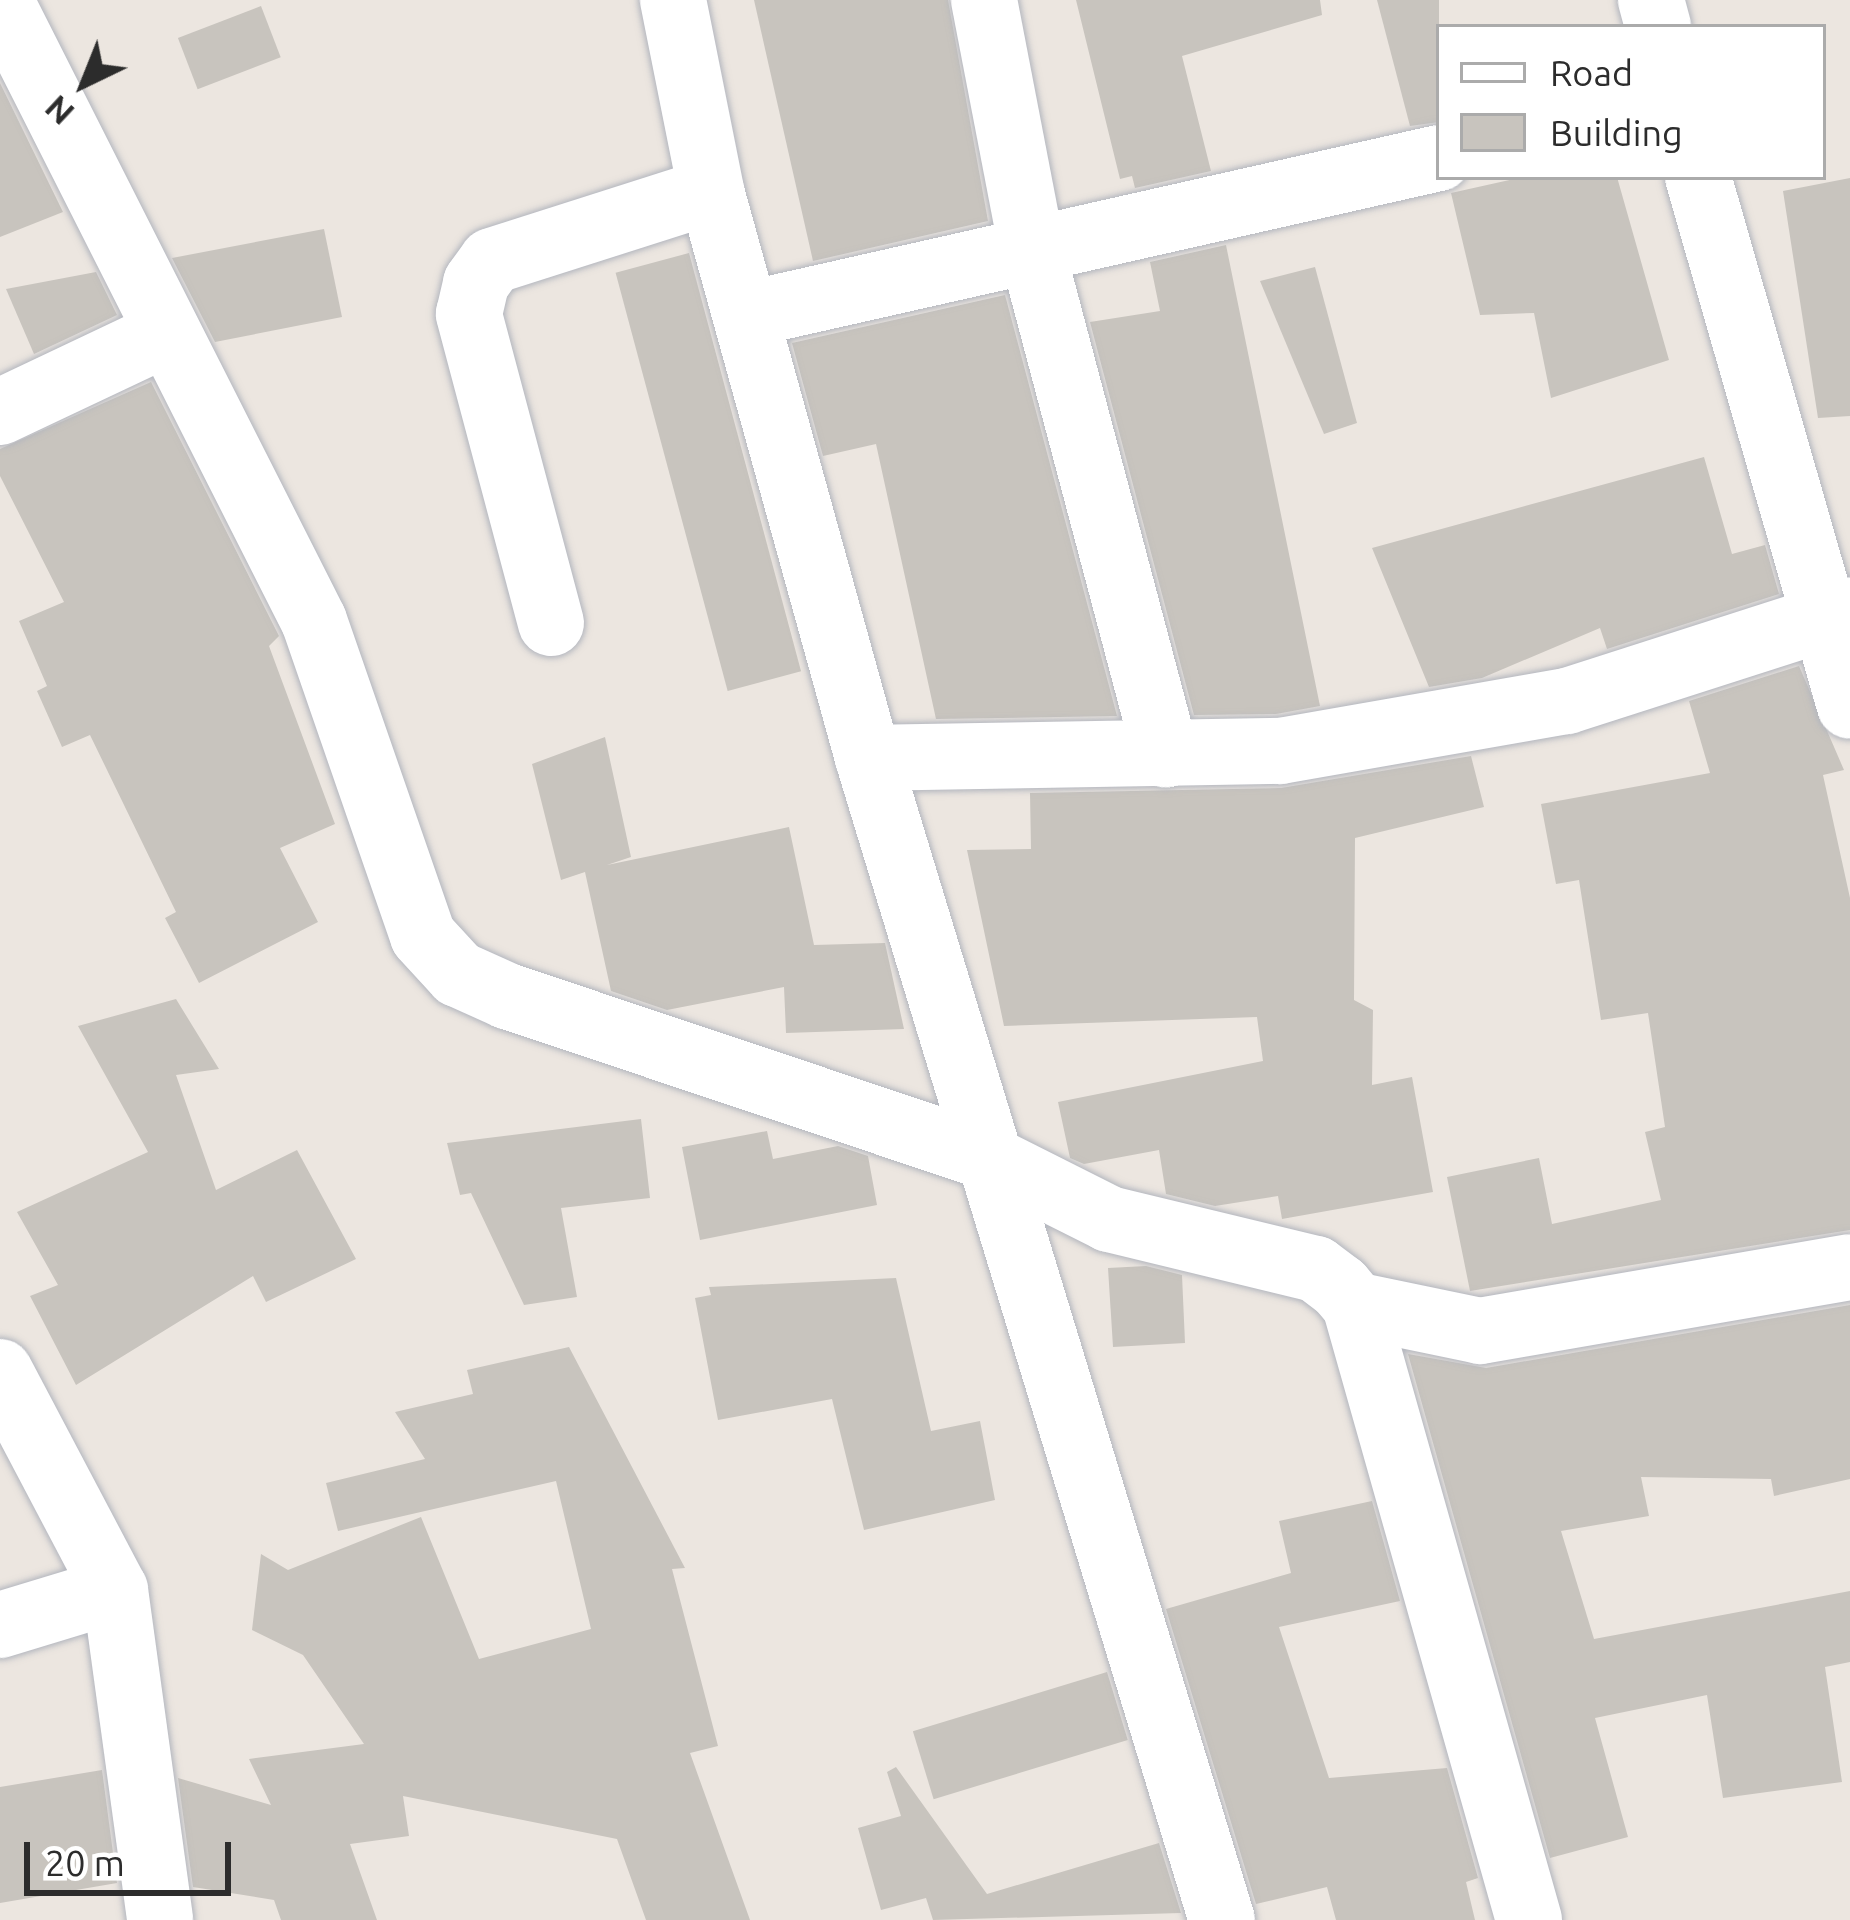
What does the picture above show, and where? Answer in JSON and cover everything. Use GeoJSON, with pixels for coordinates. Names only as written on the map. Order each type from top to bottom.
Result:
{"type":"FeatureCollection","features":[{"type":"Feature","properties":{"kind":"street"},"geometry":{"type":"LineString","coordinates":[[0,0],[314,621],[423,936],[458,974],[982,1155],[1109,1219],[1316,1269],[1354,1305],[1529,1920]]}},
{"type":"Feature","properties":{"kind":"street"},"geometry":{"type":"LineString","coordinates":[[673,0],[711,191],[868,758],[982,1155],[1222,1920]]}},
{"type":"Feature","properties":{"kind":"street"},"geometry":{"type":"LineString","coordinates":[[984,0],[1032,250],[1166,754]]}},
{"type":"Feature","properties":{"kind":"street"},"geometry":{"type":"LineString","coordinates":[[748,314],[1436,159]]}},
{"type":"Feature","properties":{"kind":"street"},"geometry":{"type":"LineString","coordinates":[[1699,180],[1838,613],[1850,706]]}},
{"type":"Feature","properties":{"kind":"street"},"geometry":{"type":"LineString","coordinates":[[551,623],[470,314],[476,283],[492,261],[711,191]]}},
{"type":"Feature","properties":{"kind":"street"},"geometry":{"type":"LineString","coordinates":[[0,412],[167,333]]}},
{"type":"Feature","properties":{"kind":"street"},"geometry":{"type":"LineString","coordinates":[[868,758],[1280,751],[1567,701],[1838,613]]}},
{"type":"Feature","properties":{"kind":"street"},"geometry":{"type":"LineString","coordinates":[[1354,1305],[1480,1331],[1850,1267]]}},
{"type":"Feature","properties":{"kind":"street"},"geometry":{"type":"LineString","coordinates":[[0,1372],[116,1590],[160,1920]]}},
{"type":"Feature","properties":{"kind":"street"},"geometry":{"type":"LineString","coordinates":[[0,1625],[116,1590]]}},
{"type":"Feature","properties":{"kind":"building"},"geometry":{"type":"Polygon","coordinates":[[[754,0],[948,0],[988,221],[813,261],[754,0]]]}},
{"type":"Feature","properties":{"kind":"building"},"geometry":{"type":"Polygon","coordinates":[[[1076,0],[1320,0],[1322,15],[1182,56],[1211,171],[1135,188],[1132,176],[1120,179],[1076,0]]]}},
{"type":"Feature","properties":{"kind":"building"},"geometry":{"type":"Polygon","coordinates":[[[1377,0],[1439,0],[1436,122],[1410,126],[1377,0]]]}},
{"type":"Feature","properties":{"kind":"building"},"geometry":{"type":"Polygon","coordinates":[[[261,6],[281,57],[198,89],[178,38],[261,6]]]}},
{"type":"Feature","properties":{"kind":"building"},"geometry":{"type":"Polygon","coordinates":[[[0,83],[63,212],[0,237],[0,83]]]}},
{"type":"Feature","properties":{"kind":"building"},"geometry":{"type":"Polygon","coordinates":[[[1850,178],[1850,416],[1818,418],[1783,191],[1850,178]]]}},
{"type":"Feature","properties":{"kind":"building"},"geometry":{"type":"Polygon","coordinates":[[[1510,180],[1618,180],[1669,360],[1551,398],[1534,313],[1480,315],[1451,193],[1510,180]]]}},
{"type":"Feature","properties":{"kind":"building"},"geometry":{"type":"Polygon","coordinates":[[[324,229],[342,317],[215,342],[172,258],[324,229]]]}},
{"type":"Feature","properties":{"kind":"building"},"geometry":{"type":"Polygon","coordinates":[[[1226,245],[1320,706],[1276,714],[1194,715],[1090,322],[1160,311],[1150,262],[1226,245]]]}},
{"type":"Feature","properties":{"kind":"building"},"geometry":{"type":"Polygon","coordinates":[[[689,253],[801,671],[728,691],[616,273],[689,253]]]}},
{"type":"Feature","properties":{"kind":"building"},"geometry":{"type":"Polygon","coordinates":[[[1315,267],[1357,423],[1324,434],[1260,281],[1315,267]]]}},
{"type":"Feature","properties":{"kind":"building"},"geometry":{"type":"Polygon","coordinates":[[[96,272],[117,315],[34,354],[6,289],[96,272]]]}},
{"type":"Feature","properties":{"kind":"building"},"geometry":{"type":"Polygon","coordinates":[[[1005,295],[1117,716],[936,719],[876,444],[823,456],[792,343],[1005,295]]]}},
{"type":"Feature","properties":{"kind":"building"},"geometry":{"type":"Polygon","coordinates":[[[151,382],[279,636],[269,646],[335,824],[280,848],[318,922],[199,983],[165,918],[176,912],[90,735],[62,747],[37,691],[47,686],[19,621],[64,602],[0,476],[0,449],[151,382]]]}},
{"type":"Feature","properties":{"kind":"building"},"geometry":{"type":"Polygon","coordinates":[[[1704,457],[1732,554],[1765,545],[1779,594],[1607,649],[1600,628],[1482,678],[1429,687],[1372,548],[1704,457]]]}},
{"type":"Feature","properties":{"kind":"building"},"geometry":{"type":"Polygon","coordinates":[[[1799,666],[1844,770],[1823,775],[1850,898],[1850,1230],[1470,1291],[1447,1177],[1539,1158],[1552,1224],[1661,1200],[1645,1132],[1665,1127],[1648,1013],[1601,1020],[1579,880],[1556,884],[1541,804],[1710,773],[1689,701],[1799,666]]]}},
{"type":"Feature","properties":{"kind":"building"},"geometry":{"type":"Polygon","coordinates":[[[605,737],[631,857],[607,865],[789,827],[814,945],[885,943],[904,1029],[786,1033],[784,987],[667,1010],[611,991],[585,872],[561,880],[532,764],[605,737]]]}},
{"type":"Feature","properties":{"kind":"building"},"geometry":{"type":"Polygon","coordinates":[[[1471,756],[1484,807],[1355,838],[1354,1000],[1373,1010],[1372,1085],[1412,1077],[1433,1192],[1282,1219],[1278,1196],[1215,1206],[1166,1194],[1159,1150],[1084,1164],[1070,1158],[1058,1102],[1263,1061],[1257,1017],[1004,1026],[967,850],[1031,849],[1030,793],[1281,788],[1471,756]]]}},
{"type":"Feature","properties":{"kind":"building"},"geometry":{"type":"Polygon","coordinates":[[[176,999],[219,1069],[176,1075],[216,1190],[297,1150],[356,1259],[266,1302],[253,1276],[76,1385],[30,1296],[58,1285],[17,1212],[148,1152],[78,1026],[176,999]]]}},
{"type":"Feature","properties":{"kind":"building"},"geometry":{"type":"Polygon","coordinates":[[[641,1119],[650,1198],[561,1208],[577,1297],[524,1305],[471,1193],[460,1195],[447,1143],[641,1119]]]}},
{"type":"Feature","properties":{"kind":"building"},"geometry":{"type":"Polygon","coordinates":[[[767,1131],[773,1159],[838,1146],[868,1156],[877,1205],[700,1240],[682,1147],[767,1131]]]}},
{"type":"Feature","properties":{"kind":"building"},"geometry":{"type":"Polygon","coordinates":[[[1146,1266],[1182,1275],[1185,1343],[1113,1347],[1108,1268],[1146,1266]]]}},
{"type":"Feature","properties":{"kind":"building"},"geometry":{"type":"Polygon","coordinates":[[[896,1278],[931,1431],[980,1421],[995,1500],[864,1530],[832,1399],[718,1420],[695,1298],[711,1295],[709,1287],[896,1278]]]}},
{"type":"Feature","properties":{"kind":"building"},"geometry":{"type":"Polygon","coordinates":[[[1850,1305],[1850,1479],[1774,1496],[1771,1479],[1641,1477],[1649,1516],[1561,1531],[1594,1639],[1850,1591],[1850,1662],[1825,1667],[1842,1782],[1723,1798],[1707,1695],[1595,1718],[1628,1837],[1550,1858],[1408,1354],[1486,1368],[1850,1305]]]}},
{"type":"Feature","properties":{"kind":"building"},"geometry":{"type":"Polygon","coordinates":[[[569,1347],[685,1568],[672,1569],[718,1746],[690,1753],[750,1920],[646,1920],[617,1839],[403,1796],[409,1836],[350,1844],[377,1920],[281,1920],[274,1900],[193,1887],[178,1778],[271,1805],[249,1759],[364,1744],[303,1655],[252,1630],[261,1554],[288,1570],[421,1517],[479,1659],[591,1629],[556,1481],[338,1531],[326,1483],[425,1459],[395,1412],[473,1394],[467,1370],[569,1347]]]}},
{"type":"Feature","properties":{"kind":"building"},"geometry":{"type":"Polygon","coordinates":[[[1372,1501],[1400,1601],[1279,1627],[1329,1778],[1447,1768],[1478,1878],[1466,1882],[1475,1920],[1336,1920],[1327,1887],[1256,1904],[1166,1609],[1291,1573],[1279,1521],[1372,1501]]]}},
{"type":"Feature","properties":{"kind":"building"},"geometry":{"type":"Polygon","coordinates":[[[1107,1672],[1128,1740],[934,1799],[913,1731],[1107,1672]]]}},
{"type":"Feature","properties":{"kind":"building"},"geometry":{"type":"Polygon","coordinates":[[[896,1767],[987,1894],[1159,1843],[1181,1913],[933,1920],[926,1898],[881,1910],[858,1828],[901,1816],[887,1772],[896,1767]]]}},
{"type":"Feature","properties":{"kind":"building"},"geometry":{"type":"Polygon","coordinates":[[[102,1770],[117,1883],[0,1903],[0,1787],[102,1770]]]}}]}
